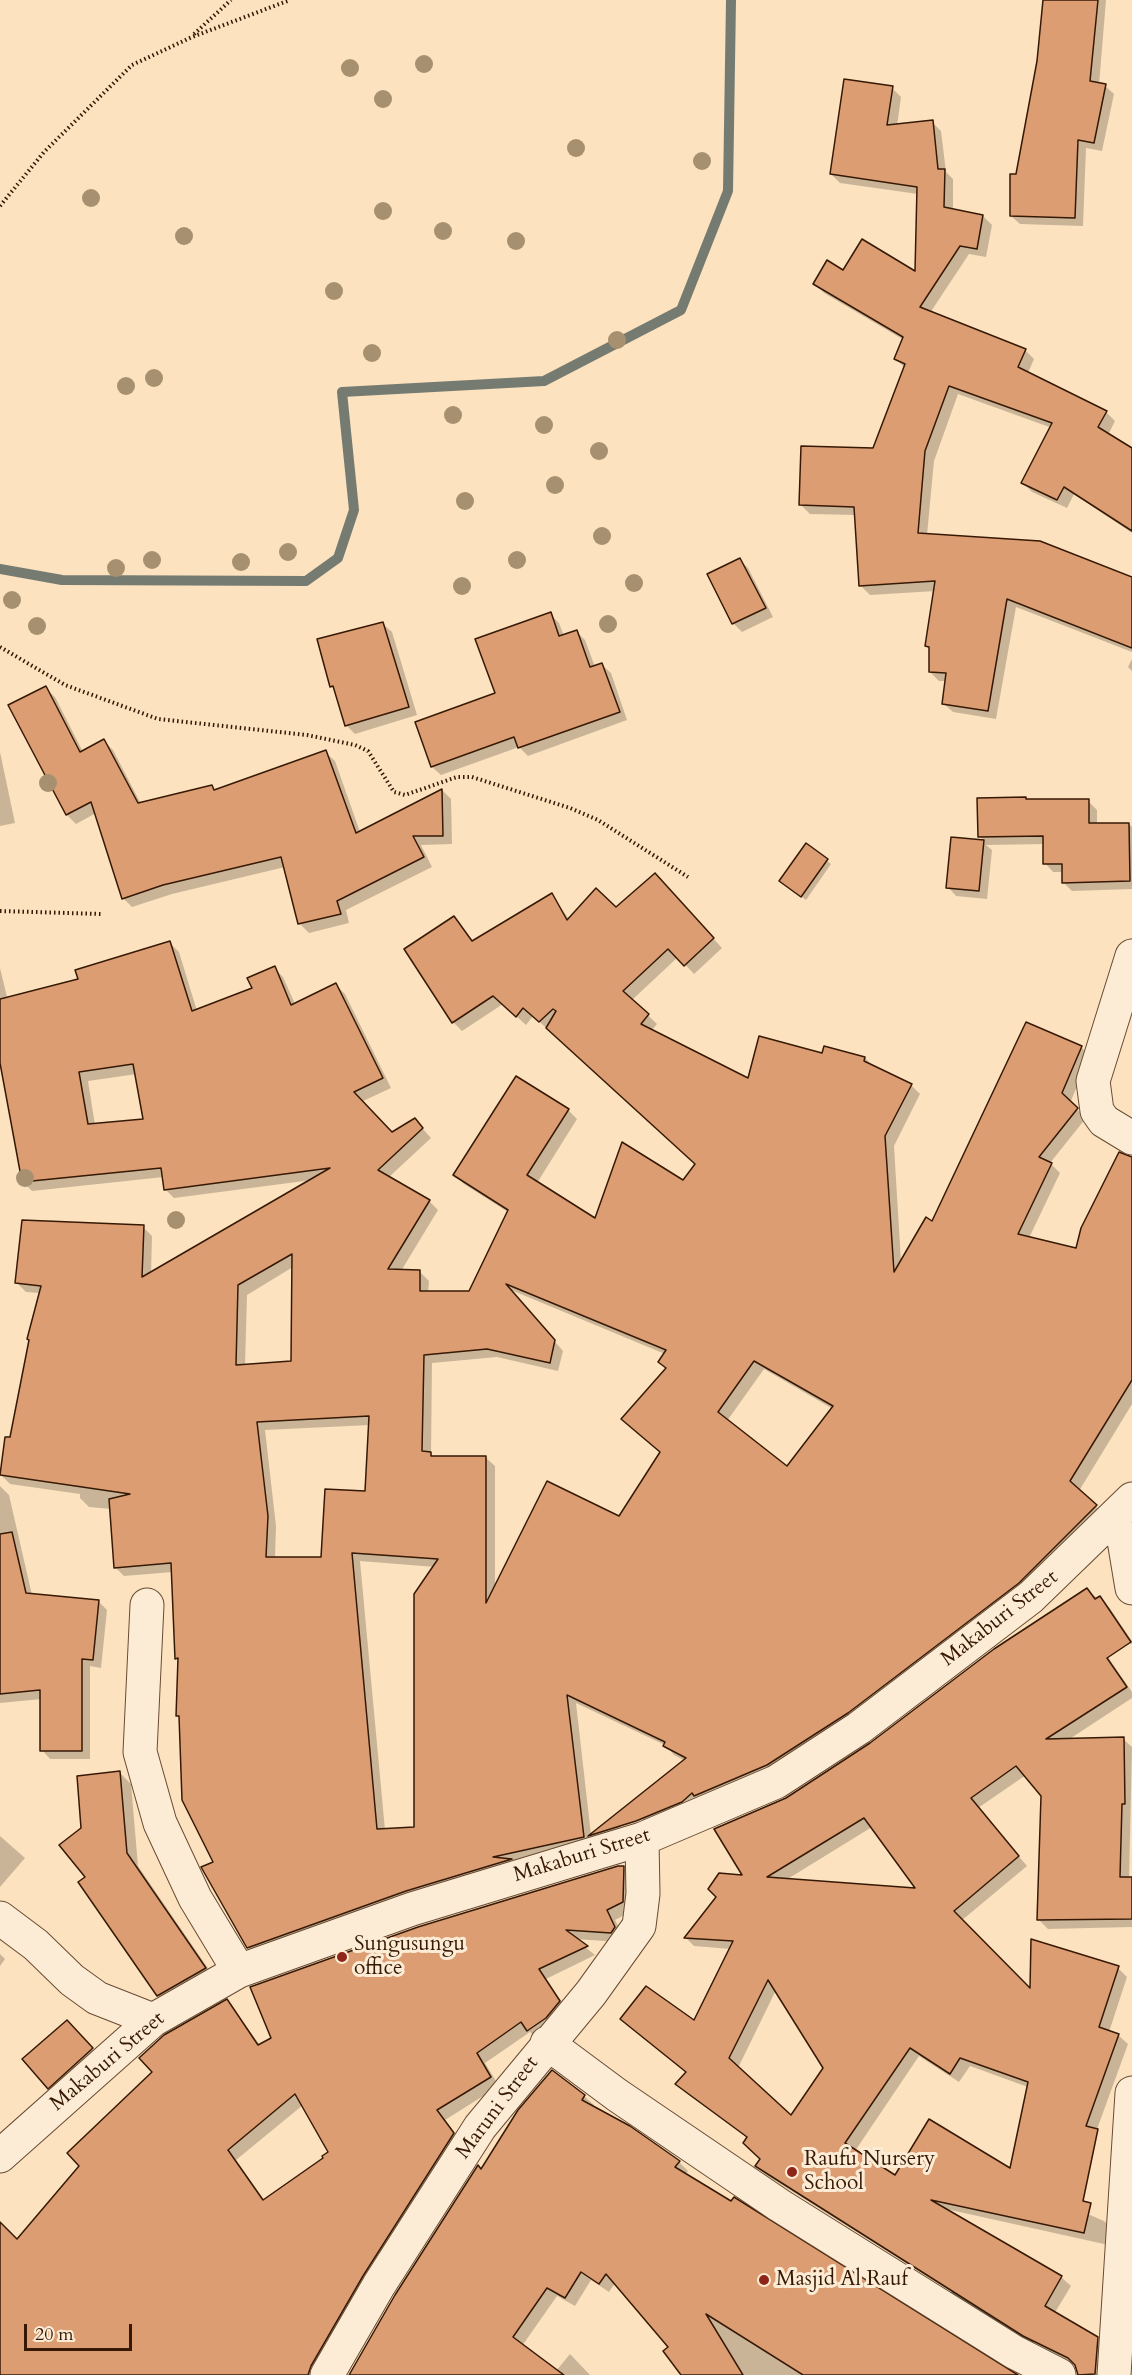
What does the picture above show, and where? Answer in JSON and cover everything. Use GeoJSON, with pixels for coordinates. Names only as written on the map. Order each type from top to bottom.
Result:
{"type":"FeatureCollection","features":[{"type":"Feature","properties":{"kind":"street"},"geometry":{"type":"LineString","coordinates":[[1132,956],[1093,1081],[1097,1111],[1104,1121],[1132,1137]]}},
{"type":"Feature","properties":{"kind":"street"},"geometry":{"type":"LineString","coordinates":[[1121,1510],[1132,1588]]}},
{"type":"Feature","properties":{"kind":"street","name":"Makaburi Street"},"geometry":{"type":"LineString","coordinates":[[0,2156],[153,2020],[238,1971],[412,1909],[642,1839],[740,1799],[823,1754],[1031,1598],[1121,1510]]}},
{"type":"Feature","properties":{"kind":"street"},"geometry":{"type":"LineString","coordinates":[[147,1605],[140,1752],[160,1822],[195,1898],[238,1971]]}},
{"type":"Feature","properties":{"kind":"street","name":"Maruni Street"},"geometry":{"type":"LineString","coordinates":[[327,2375],[379,2285],[480,2127],[547,2043],[591,1993],[639,1926],[643,1894],[642,1839]]}},
{"type":"Feature","properties":{"kind":"street"},"geometry":{"type":"LineString","coordinates":[[0,1917],[36,1945],[72,1980],[97,1998],[153,2020]]}},
{"type":"Feature","properties":{"kind":"street"},"geometry":{"type":"LineString","coordinates":[[547,2043],[617,2095],[779,2205],[1014,2352],[1059,2375]]}},
{"type":"Feature","properties":{"kind":"street"},"geometry":{"type":"LineString","coordinates":[[1114,2375],[1132,2093]]}},
{"type":"Feature","properties":{"kind":"path"},"geometry":{"type":"LineString","coordinates":[[192,37],[231,0]]}},
{"type":"Feature","properties":{"kind":"path"},"geometry":{"type":"LineString","coordinates":[[0,206],[44,152],[132,65],[192,37],[290,0]]}},
{"type":"Feature","properties":{"kind":"path"},"geometry":{"type":"LineString","coordinates":[[0,646],[3,651],[65,685],[158,719],[307,735],[355,745],[368,751],[394,792],[405,795],[457,777],[472,777],[570,808],[598,820],[688,877]]}},
{"type":"Feature","properties":{"kind":"path"},"geometry":{"type":"LineString","coordinates":[[0,911],[101,914]]}},
{"type":"Feature","properties":{"kind":"building"},"geometry":{"type":"Polygon","coordinates":[[[1043,0],[1098,0],[1090,81],[1106,84],[1094,143],[1078,140],[1075,218],[1010,216],[1010,174],[1016,174],[1037,61],[1043,0]]]}},
{"type":"Feature","properties":{"kind":"building"},"geometry":{"type":"Polygon","coordinates":[[[844,79],[893,86],[887,125],[933,120],[938,169],[945,169],[944,207],[983,215],[977,249],[960,246],[920,307],[1026,349],[1018,367],[1107,411],[1098,427],[1132,448],[1132,531],[1064,487],[1057,500],[1021,483],[1052,423],[949,386],[925,451],[918,533],[1040,541],[1132,577],[1132,648],[1007,599],[988,711],[942,704],[946,673],[929,672],[929,647],[925,646],[935,581],[859,586],[854,507],[799,505],[801,446],[873,448],[905,364],[894,359],[903,337],[813,284],[827,260],[843,270],[862,239],[915,271],[917,187],[830,174],[844,79]]]}},
{"type":"Feature","properties":{"kind":"building"},"geometry":{"type":"Polygon","coordinates":[[[740,558],[766,608],[732,624],[707,574],[740,558]]]}},
{"type":"Feature","properties":{"kind":"building"},"geometry":{"type":"Polygon","coordinates":[[[551,612],[559,636],[577,630],[590,667],[602,663],[620,712],[518,748],[514,737],[431,767],[415,722],[495,693],[475,639],[551,612]]]}},
{"type":"Feature","properties":{"kind":"building"},"geometry":{"type":"Polygon","coordinates":[[[383,622],[409,707],[345,726],[333,686],[330,687],[317,639],[383,622]]]}},
{"type":"Feature","properties":{"kind":"building"},"geometry":{"type":"Polygon","coordinates":[[[46,686],[80,752],[104,739],[138,803],[212,785],[214,790],[326,750],[356,833],[442,789],[443,836],[413,836],[424,857],[337,901],[341,914],[298,924],[281,857],[163,885],[122,899],[91,802],[66,815],[8,705],[46,686]]]}},
{"type":"Feature","properties":{"kind":"building"},"geometry":{"type":"Polygon","coordinates":[[[1026,797],[1026,799],[1089,799],[1089,823],[1129,823],[1130,881],[1062,883],[1062,864],[1043,864],[1043,836],[978,837],[977,798],[1026,797]]]}},
{"type":"Feature","properties":{"kind":"building"},"geometry":{"type":"Polygon","coordinates":[[[951,837],[984,840],[979,891],[946,888],[951,837]]]}},
{"type":"Feature","properties":{"kind":"building"},"geometry":{"type":"Polygon","coordinates":[[[806,843],[828,859],[801,897],[779,881],[806,843]]]}},
{"type":"Feature","properties":{"kind":"building"},"geometry":{"type":"Polygon","coordinates":[[[655,873],[714,938],[684,966],[668,949],[623,991],[649,1014],[641,1024],[748,1078],[759,1036],[822,1053],[824,1046],[865,1057],[864,1061],[912,1084],[885,1136],[894,1272],[926,1217],[932,1221],[1026,1022],[1082,1046],[1062,1093],[1078,1108],[1039,1157],[1052,1163],[1018,1234],[1076,1248],[1081,1228],[1119,1152],[1132,1157],[1132,1380],[1070,1481],[1097,1505],[1019,1583],[848,1713],[767,1765],[694,1796],[692,1793],[682,1802],[636,1821],[588,1836],[686,1758],[663,1746],[665,1742],[567,1695],[584,1837],[493,1857],[512,1859],[406,1891],[247,1948],[201,1867],[213,1862],[182,1800],[179,1716],[176,1716],[178,1658],[175,1659],[171,1563],[114,1568],[109,1499],[130,1494],[0,1475],[5,1437],[10,1437],[29,1340],[27,1339],[41,1286],[15,1283],[22,1220],[144,1225],[142,1277],[330,1168],[164,1190],[161,1168],[22,1182],[0,1063],[0,999],[78,979],[75,970],[170,941],[192,1011],[252,988],[247,978],[275,966],[291,1005],[336,983],[383,1078],[354,1092],[392,1132],[415,1118],[423,1128],[378,1170],[430,1200],[388,1269],[420,1270],[420,1291],[469,1291],[508,1210],[453,1175],[516,1076],[569,1109],[527,1175],[595,1218],[622,1142],[683,1180],[695,1164],[546,1028],[556,1011],[553,1009],[539,1022],[523,1008],[516,1017],[493,996],[452,1023],[404,949],[454,916],[472,941],[552,893],[567,920],[596,888],[616,907],[655,873]],[[133,1064],[79,1072],[88,1124],[143,1119],[133,1064]],[[292,1254],[238,1285],[236,1365],[291,1361],[292,1254]],[[506,1284],[555,1340],[550,1363],[487,1349],[424,1355],[422,1451],[431,1452],[431,1456],[486,1456],[486,1603],[547,1481],[619,1516],[660,1452],[621,1419],[666,1368],[658,1362],[666,1350],[506,1284]],[[754,1361],[718,1412],[787,1466],[833,1406],[754,1361]],[[369,1416],[257,1422],[268,1516],[266,1557],[321,1557],[325,1489],[365,1491],[369,1416]],[[352,1553],[377,1829],[414,1827],[414,1594],[438,1559],[352,1553]]]}},
{"type":"Feature","properties":{"kind":"building"},"geometry":{"type":"Polygon","coordinates":[[[12,1532],[26,1593],[99,1600],[93,1660],[82,1659],[82,1751],[40,1751],[40,1690],[0,1694],[0,1534],[12,1532]]]}},
{"type":"Feature","properties":{"kind":"building"},"geometry":{"type":"Polygon","coordinates":[[[1087,1588],[1095,1599],[1100,1596],[1131,1642],[1107,1658],[1127,1687],[1046,1739],[1124,1737],[1125,1804],[1122,1804],[1120,1877],[1132,1877],[1132,1919],[1037,1920],[1041,1796],[1016,1766],[971,1798],[1019,1856],[954,1911],[1030,1988],[1031,1939],[1119,1966],[1099,2027],[1119,2034],[1086,2126],[1098,2129],[1083,2201],[1091,2203],[1084,2233],[931,2200],[1062,2276],[1045,2306],[1098,2337],[1095,2374],[1078,2375],[1075,2365],[1068,2358],[1023,2336],[755,2166],[760,2159],[743,2143],[747,2137],[675,2084],[686,2072],[620,2019],[646,1986],[694,2020],[733,1941],[684,1938],[716,1897],[708,1889],[719,1873],[742,1875],[714,1829],[786,1798],[870,1743],[994,1649],[1087,1588]],[[864,1818],[767,1877],[915,1888],[864,1818]],[[768,1980],[729,2058],[791,2115],[823,2068],[768,1980]],[[910,2048],[845,2143],[895,2175],[929,2119],[1010,2168],[1028,2082],[960,2058],[950,2074],[910,2048]]]}},
{"type":"Feature","properties":{"kind":"building"},"geometry":{"type":"Polygon","coordinates":[[[120,1771],[127,1853],[206,1968],[157,1996],[78,1882],[85,1877],[59,1845],[81,1828],[77,1776],[120,1771]]]}},
{"type":"Feature","properties":{"kind":"building"},"geometry":{"type":"Polygon","coordinates":[[[624,1866],[623,1902],[607,1910],[615,1927],[611,1933],[566,1930],[588,1946],[539,1969],[560,2001],[546,2018],[527,2031],[521,2022],[477,2053],[491,2077],[437,2110],[454,2133],[363,2276],[308,2375],[0,2375],[0,2222],[17,2239],[79,2166],[67,2153],[152,2072],[139,2058],[164,2035],[227,1999],[258,2045],[271,2038],[250,1987],[418,1927],[624,1866]],[[295,2094],[228,2150],[263,2200],[323,2158],[322,2156],[328,2152],[295,2094]]]}},
{"type":"Feature","properties":{"kind":"building"},"geometry":{"type":"Polygon","coordinates":[[[67,2020],[93,2048],[48,2089],[22,2059],[67,2020]]]}},
{"type":"Feature","properties":{"kind":"building"},"geometry":{"type":"Polygon","coordinates":[[[552,2070],[585,2095],[582,2100],[630,2126],[680,2161],[675,2167],[731,2201],[734,2197],[1018,2375],[803,2375],[706,2314],[743,2375],[681,2375],[663,2351],[668,2347],[606,2274],[599,2284],[581,2272],[565,2298],[547,2288],[513,2337],[564,2375],[349,2375],[395,2295],[478,2165],[481,2169],[518,2110],[552,2070]]]}},
{"type":"Feature","properties":{"kind":"waterway"},"geometry":{"type":"LineString","coordinates":[[0,569],[62,580],[306,581],[338,558],[354,510],[342,392],[544,381],[681,310],[728,191],[731,0]]}},
{"type":"Feature","properties":{"kind":"waterway"},"geometry":{"type":"LineString","coordinates":[[954,2296],[1008,2327],[1029,2344]]}},
{"type":"Feature","properties":{"kind":"place","name":"Sungusungu office"},"geometry":{"type":"Point","coordinates":[342,1957]}},
{"type":"Feature","properties":{"kind":"place","name":"Raufu Nursery School"},"geometry":{"type":"Point","coordinates":[792,2172]}},
{"type":"Feature","properties":{"kind":"place","name":"Masjid Al Rauf"},"geometry":{"type":"Point","coordinates":[764,2280]}}]}
